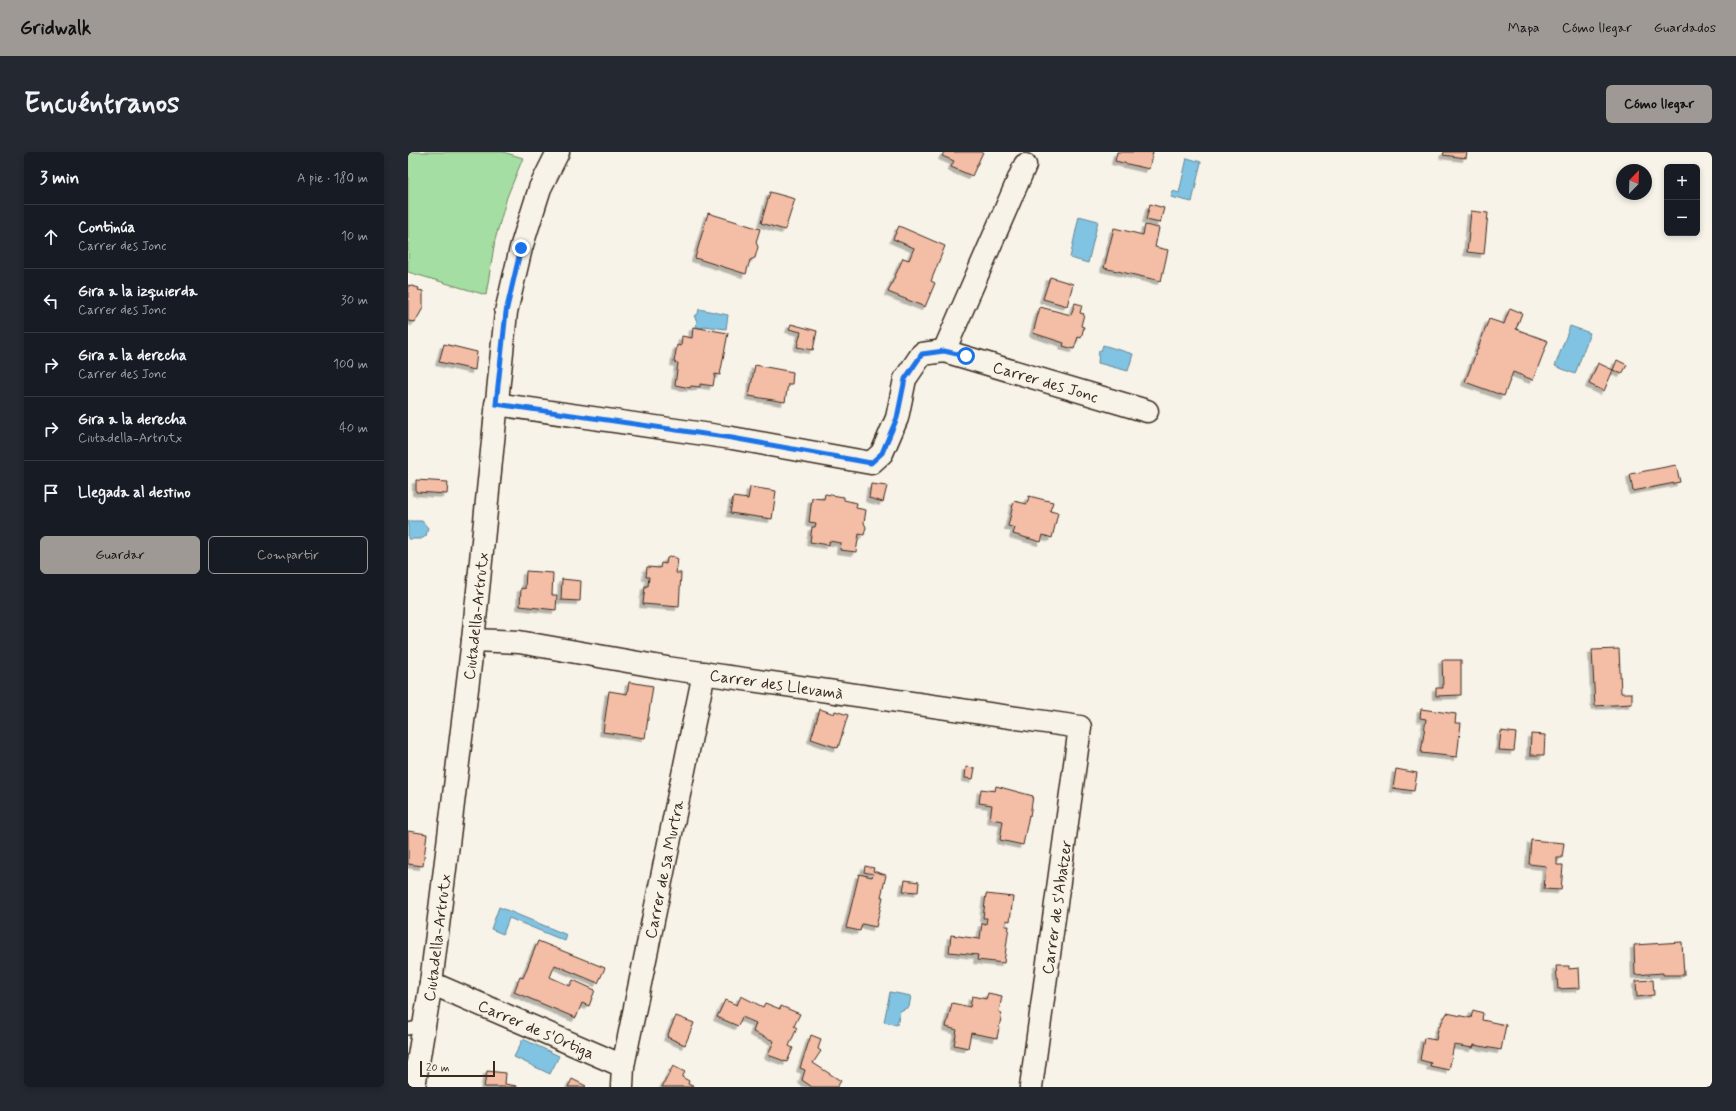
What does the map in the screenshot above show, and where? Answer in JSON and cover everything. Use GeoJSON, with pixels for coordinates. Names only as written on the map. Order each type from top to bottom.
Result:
{"type":"FeatureCollection","features":[{"type":"Feature","properties":{"kind":"street","name":"Ciutadella-Artrutx"},"geometry":{"type":"LineString","coordinates":[[414,1087],[416,1027],[431,983],[473,640],[506,312],[521,248],[540,188],[558,152]]}},
{"type":"Feature","properties":{"kind":"street"},"geometry":{"type":"LineString","coordinates":[[944,351],[1025,165]]}},
{"type":"Feature","properties":{"kind":"street","name":"Carrer des Jonc"},"geometry":{"type":"LineString","coordinates":[[496,404],[732,438],[871,463],[882,453],[897,418],[905,379],[922,354],[944,351],[1147,411]]}},
{"type":"Feature","properties":{"kind":"street","name":"Carrer des Llevamà"},"geometry":{"type":"LineString","coordinates":[[473,640],[519,642],[704,673],[1080,727]]}},
{"type":"Feature","properties":{"kind":"street","name":"Carrer de sa Murtra"},"geometry":{"type":"LineString","coordinates":[[624,1066],[704,673]]}},
{"type":"Feature","properties":{"kind":"street","name":"Carrer de s'Abatzer"},"geometry":{"type":"LineString","coordinates":[[1031,1087],[1080,727]]}},
{"type":"Feature","properties":{"kind":"street","name":"Carrer de s'Ortiga"},"geometry":{"type":"LineString","coordinates":[[431,983],[624,1066]]}},
{"type":"Feature","properties":{"kind":"street"},"geometry":{"type":"LineString","coordinates":[[622,1087],[624,1066]]}},
{"type":"Feature","properties":{"kind":"green space"},"geometry":{"type":"Polygon","coordinates":[[[408,152],[503,152],[523,158],[507,197],[495,240],[486,295],[408,272],[408,152]]]}},
{"type":"Feature","properties":{"kind":"water"},"geometry":{"type":"Polygon","coordinates":[[[1187,158],[1201,162],[1192,202],[1171,197],[1173,191],[1179,193],[1187,158]]]}},
{"type":"Feature","properties":{"kind":"water"},"geometry":{"type":"Polygon","coordinates":[[[1079,216],[1098,221],[1088,263],[1070,258],[1079,216]]]}},
{"type":"Feature","properties":{"kind":"water"},"geometry":{"type":"Polygon","coordinates":[[[699,309],[728,315],[726,329],[704,326],[704,328],[696,327],[697,321],[694,316],[698,314],[699,309]]]}},
{"type":"Feature","properties":{"kind":"water"},"geometry":{"type":"Polygon","coordinates":[[[1570,326],[1590,333],[1575,374],[1555,366],[1570,326]]]}},
{"type":"Feature","properties":{"kind":"water"},"geometry":{"type":"Polygon","coordinates":[[[1103,345],[1133,354],[1128,371],[1098,363],[1099,350],[1101,351],[1103,345]]]}},
{"type":"Feature","properties":{"kind":"water"},"geometry":{"type":"Polygon","coordinates":[[[408,521],[422,521],[428,528],[426,536],[421,539],[408,539],[408,521]]]}},
{"type":"Feature","properties":{"kind":"water"},"geometry":{"type":"Polygon","coordinates":[[[499,907],[567,935],[565,941],[509,918],[503,934],[491,929],[499,907]]]}},
{"type":"Feature","properties":{"kind":"water"},"geometry":{"type":"Polygon","coordinates":[[[890,992],[911,996],[909,1007],[900,1011],[897,1025],[884,1022],[890,992]]]}},
{"type":"Feature","properties":{"kind":"water"},"geometry":{"type":"Polygon","coordinates":[[[523,1039],[559,1056],[550,1074],[514,1057],[523,1039]]]}},
{"type":"Feature","properties":{"kind":"building"},"geometry":{"type":"Polygon","coordinates":[[[944,152],[983,152],[972,176],[951,167],[954,161],[942,156],[944,152]]]}},
{"type":"Feature","properties":{"kind":"building"},"geometry":{"type":"Polygon","coordinates":[[[1117,152],[1153,152],[1149,169],[1115,161],[1117,152]]]}},
{"type":"Feature","properties":{"kind":"building"},"geometry":{"type":"Polygon","coordinates":[[[1444,152],[1467,152],[1466,158],[1443,155],[1444,152]]]}},
{"type":"Feature","properties":{"kind":"building"},"geometry":{"type":"Polygon","coordinates":[[[770,192],[795,199],[785,230],[761,223],[770,192]]]}},
{"type":"Feature","properties":{"kind":"building"},"geometry":{"type":"Polygon","coordinates":[[[1150,204],[1164,208],[1160,223],[1146,220],[1150,204]]]}},
{"type":"Feature","properties":{"kind":"building"},"geometry":{"type":"Polygon","coordinates":[[[1471,211],[1488,213],[1484,254],[1467,252],[1471,211]]]}},
{"type":"Feature","properties":{"kind":"building"},"geometry":{"type":"Polygon","coordinates":[[[708,213],[760,229],[756,242],[758,247],[755,258],[750,260],[746,274],[695,258],[708,213]]]}},
{"type":"Feature","properties":{"kind":"building"},"geometry":{"type":"Polygon","coordinates":[[[1145,225],[1159,228],[1155,247],[1168,250],[1161,281],[1104,268],[1114,228],[1143,235],[1145,225]]]}},
{"type":"Feature","properties":{"kind":"building"},"geometry":{"type":"Polygon","coordinates":[[[899,226],[945,246],[931,281],[935,283],[925,307],[888,292],[903,258],[909,260],[914,248],[893,239],[899,226]]]}},
{"type":"Feature","properties":{"kind":"building"},"geometry":{"type":"Polygon","coordinates":[[[1050,277],[1073,284],[1067,306],[1043,299],[1050,277]]]}},
{"type":"Feature","properties":{"kind":"building"},"geometry":{"type":"Polygon","coordinates":[[[408,285],[419,288],[418,290],[423,291],[423,308],[415,322],[408,321],[408,285]]]}},
{"type":"Feature","properties":{"kind":"building"},"geometry":{"type":"Polygon","coordinates":[[[1075,303],[1082,305],[1080,313],[1084,314],[1081,326],[1084,327],[1081,338],[1078,337],[1074,349],[1063,346],[1064,343],[1033,333],[1040,307],[1071,315],[1075,303]]]}},
{"type":"Feature","properties":{"kind":"building"},"geometry":{"type":"Polygon","coordinates":[[[1510,308],[1522,313],[1516,329],[1548,341],[1533,380],[1513,372],[1504,396],[1465,382],[1489,319],[1504,324],[1510,308]]]}},
{"type":"Feature","properties":{"kind":"building"},"geometry":{"type":"Polygon","coordinates":[[[791,324],[817,331],[813,350],[797,347],[801,332],[789,329],[791,324]]]}},
{"type":"Feature","properties":{"kind":"building"},"geometry":{"type":"Polygon","coordinates":[[[693,327],[728,333],[720,375],[715,374],[713,386],[700,384],[700,387],[691,386],[690,388],[675,385],[678,363],[674,362],[677,345],[681,346],[682,336],[692,338],[693,327]]]}},
{"type":"Feature","properties":{"kind":"building"},"geometry":{"type":"Polygon","coordinates":[[[444,344],[477,352],[475,370],[439,362],[444,344]]]}},
{"type":"Feature","properties":{"kind":"building"},"geometry":{"type":"Polygon","coordinates":[[[1617,360],[1627,365],[1622,374],[1613,370],[1617,360]]]}},
{"type":"Feature","properties":{"kind":"building"},"geometry":{"type":"Polygon","coordinates":[[[1598,363],[1613,370],[1604,391],[1589,384],[1598,363]]]}},
{"type":"Feature","properties":{"kind":"building"},"geometry":{"type":"Polygon","coordinates":[[[755,365],[793,372],[792,384],[788,384],[785,402],[749,396],[755,365]]]}},
{"type":"Feature","properties":{"kind":"building"},"geometry":{"type":"Polygon","coordinates":[[[1676,465],[1680,482],[1633,491],[1630,474],[1676,465]]]}},
{"type":"Feature","properties":{"kind":"building"},"geometry":{"type":"Polygon","coordinates":[[[416,480],[448,482],[447,494],[416,492],[416,480]]]}},
{"type":"Feature","properties":{"kind":"building"},"geometry":{"type":"Polygon","coordinates":[[[871,484],[887,486],[883,502],[869,498],[871,484]]]}},
{"type":"Feature","properties":{"kind":"building"},"geometry":{"type":"Polygon","coordinates":[[[750,487],[776,491],[772,519],[730,513],[733,497],[748,499],[750,487]]]}},
{"type":"Feature","properties":{"kind":"building"},"geometry":{"type":"Polygon","coordinates":[[[825,494],[844,497],[844,500],[857,503],[856,508],[866,510],[864,523],[866,527],[864,535],[859,534],[856,552],[840,550],[841,543],[829,541],[829,545],[810,542],[812,527],[815,527],[816,523],[809,522],[812,498],[824,499],[825,494]]]}},
{"type":"Feature","properties":{"kind":"building"},"geometry":{"type":"Polygon","coordinates":[[[1029,496],[1053,502],[1050,511],[1058,513],[1052,538],[1043,535],[1041,542],[1013,534],[1015,528],[1008,526],[1014,501],[1027,504],[1029,496]]]}},
{"type":"Feature","properties":{"kind":"building"},"geometry":{"type":"Polygon","coordinates":[[[672,556],[678,559],[676,573],[681,573],[679,607],[643,604],[645,586],[648,586],[649,577],[646,577],[647,567],[660,568],[661,563],[666,564],[667,558],[672,556]]]}},
{"type":"Feature","properties":{"kind":"building"},"geometry":{"type":"Polygon","coordinates":[[[526,571],[553,573],[552,595],[557,595],[556,610],[520,606],[521,588],[525,589],[526,571]]]}},
{"type":"Feature","properties":{"kind":"building"},"geometry":{"type":"Polygon","coordinates":[[[562,579],[581,581],[580,601],[561,600],[562,579]]]}},
{"type":"Feature","properties":{"kind":"building"},"geometry":{"type":"Polygon","coordinates":[[[1619,649],[1621,693],[1632,693],[1632,704],[1595,706],[1592,650],[1619,649]]]}},
{"type":"Feature","properties":{"kind":"building"},"geometry":{"type":"Polygon","coordinates":[[[1442,660],[1461,660],[1461,695],[1436,696],[1436,688],[1443,688],[1442,660]]]}},
{"type":"Feature","properties":{"kind":"building"},"geometry":{"type":"Polygon","coordinates":[[[629,682],[653,686],[645,738],[603,732],[609,691],[627,694],[629,682]]]}},
{"type":"Feature","properties":{"kind":"building"},"geometry":{"type":"Polygon","coordinates":[[[820,709],[834,714],[835,711],[848,715],[838,748],[811,739],[820,709]]]}},
{"type":"Feature","properties":{"kind":"building"},"geometry":{"type":"Polygon","coordinates":[[[1421,709],[1456,714],[1455,723],[1461,723],[1457,757],[1421,753],[1426,719],[1420,718],[1421,709]]]}},
{"type":"Feature","properties":{"kind":"building"},"geometry":{"type":"Polygon","coordinates":[[[1501,731],[1516,733],[1514,751],[1499,750],[1501,731]]]}},
{"type":"Feature","properties":{"kind":"building"},"geometry":{"type":"Polygon","coordinates":[[[1531,734],[1545,735],[1544,755],[1530,755],[1531,734]]]}},
{"type":"Feature","properties":{"kind":"building"},"geometry":{"type":"Polygon","coordinates":[[[966,767],[975,768],[973,779],[965,778],[966,767]]]}},
{"type":"Feature","properties":{"kind":"building"},"geometry":{"type":"Polygon","coordinates":[[[1396,769],[1417,773],[1414,791],[1393,788],[1396,769]]]}},
{"type":"Feature","properties":{"kind":"building"},"geometry":{"type":"Polygon","coordinates":[[[996,786],[1033,796],[1023,845],[1000,840],[1003,821],[990,819],[992,805],[979,803],[981,789],[995,791],[996,786]]]}},
{"type":"Feature","properties":{"kind":"building"},"geometry":{"type":"Polygon","coordinates":[[[408,831],[427,834],[423,866],[408,864],[408,831]]]}},
{"type":"Feature","properties":{"kind":"building"},"geometry":{"type":"Polygon","coordinates":[[[1531,840],[1564,843],[1562,858],[1557,858],[1557,865],[1563,865],[1561,890],[1544,889],[1546,866],[1529,864],[1531,840]]]}},
{"type":"Feature","properties":{"kind":"building"},"geometry":{"type":"Polygon","coordinates":[[[865,866],[874,868],[873,871],[886,875],[881,897],[883,897],[876,927],[862,924],[860,931],[846,928],[859,874],[872,877],[873,874],[864,872],[865,866]]]}},
{"type":"Feature","properties":{"kind":"building"},"geometry":{"type":"Polygon","coordinates":[[[905,880],[919,882],[918,892],[903,891],[905,880]]]}},
{"type":"Feature","properties":{"kind":"building"},"geometry":{"type":"Polygon","coordinates":[[[986,894],[1013,897],[1010,921],[1006,920],[1005,926],[1009,926],[1004,963],[977,960],[978,955],[949,952],[951,935],[980,939],[982,923],[986,924],[987,918],[983,918],[986,894]]]}},
{"type":"Feature","properties":{"kind":"building"},"geometry":{"type":"Polygon","coordinates":[[[538,941],[605,968],[598,983],[555,965],[550,977],[570,986],[573,980],[595,990],[589,1006],[582,1003],[576,1018],[514,992],[520,977],[523,978],[538,941]]]}},
{"type":"Feature","properties":{"kind":"building"},"geometry":{"type":"Polygon","coordinates":[[[1682,942],[1684,975],[1663,975],[1663,973],[1635,975],[1634,945],[1682,942]]]}},
{"type":"Feature","properties":{"kind":"building"},"geometry":{"type":"Polygon","coordinates":[[[1556,966],[1569,966],[1569,969],[1579,968],[1580,988],[1558,989],[1556,966]]]}},
{"type":"Feature","properties":{"kind":"building"},"geometry":{"type":"Polygon","coordinates":[[[1653,980],[1654,995],[1637,997],[1636,981],[1653,980]]]}},
{"type":"Feature","properties":{"kind":"building"},"geometry":{"type":"Polygon","coordinates":[[[988,993],[1002,996],[999,1012],[1002,1013],[997,1038],[971,1033],[968,1048],[954,1045],[957,1030],[946,1027],[952,1003],[970,1007],[972,996],[986,999],[988,993]]]}},
{"type":"Feature","properties":{"kind":"building"},"geometry":{"type":"Polygon","coordinates":[[[741,996],[763,1007],[765,1003],[780,1009],[781,1006],[800,1014],[794,1026],[797,1028],[789,1046],[793,1048],[787,1062],[768,1055],[774,1041],[753,1032],[756,1023],[742,1017],[738,1026],[717,1017],[725,1000],[737,1005],[741,996]]]}},
{"type":"Feature","properties":{"kind":"building"},"geometry":{"type":"Polygon","coordinates":[[[1473,1010],[1483,1013],[1482,1020],[1506,1025],[1501,1050],[1474,1045],[1473,1048],[1454,1045],[1449,1070],[1430,1066],[1431,1063],[1420,1060],[1424,1038],[1436,1040],[1438,1029],[1447,1013],[1471,1018],[1473,1010]]]}},
{"type":"Feature","properties":{"kind":"building"},"geometry":{"type":"Polygon","coordinates":[[[676,1016],[694,1023],[685,1045],[667,1037],[676,1016]]]}},
{"type":"Feature","properties":{"kind":"building"},"geometry":{"type":"Polygon","coordinates":[[[811,1035],[821,1039],[818,1049],[821,1051],[813,1063],[841,1081],[837,1087],[812,1087],[802,1080],[805,1070],[800,1068],[811,1035]]]}},
{"type":"Feature","properties":{"kind":"building"},"geometry":{"type":"Polygon","coordinates":[[[673,1066],[685,1072],[682,1077],[689,1081],[688,1084],[695,1087],[662,1087],[673,1066]]]}},
{"type":"Feature","properties":{"kind":"building"},"geometry":{"type":"Polygon","coordinates":[[[487,1071],[506,1073],[505,1084],[517,1087],[484,1087],[487,1071]]]}},
{"type":"Feature","properties":{"kind":"building"},"geometry":{"type":"Polygon","coordinates":[[[572,1079],[586,1086],[568,1087],[572,1079]]]}},
{"type":"Feature","properties":{"kind":"route"},"geometry":{"type":"LineString","coordinates":[[521,248],[506,312],[496,404],[732,438],[871,463],[882,453],[897,418],[905,379],[922,354],[944,351],[966,356]]}}]}
